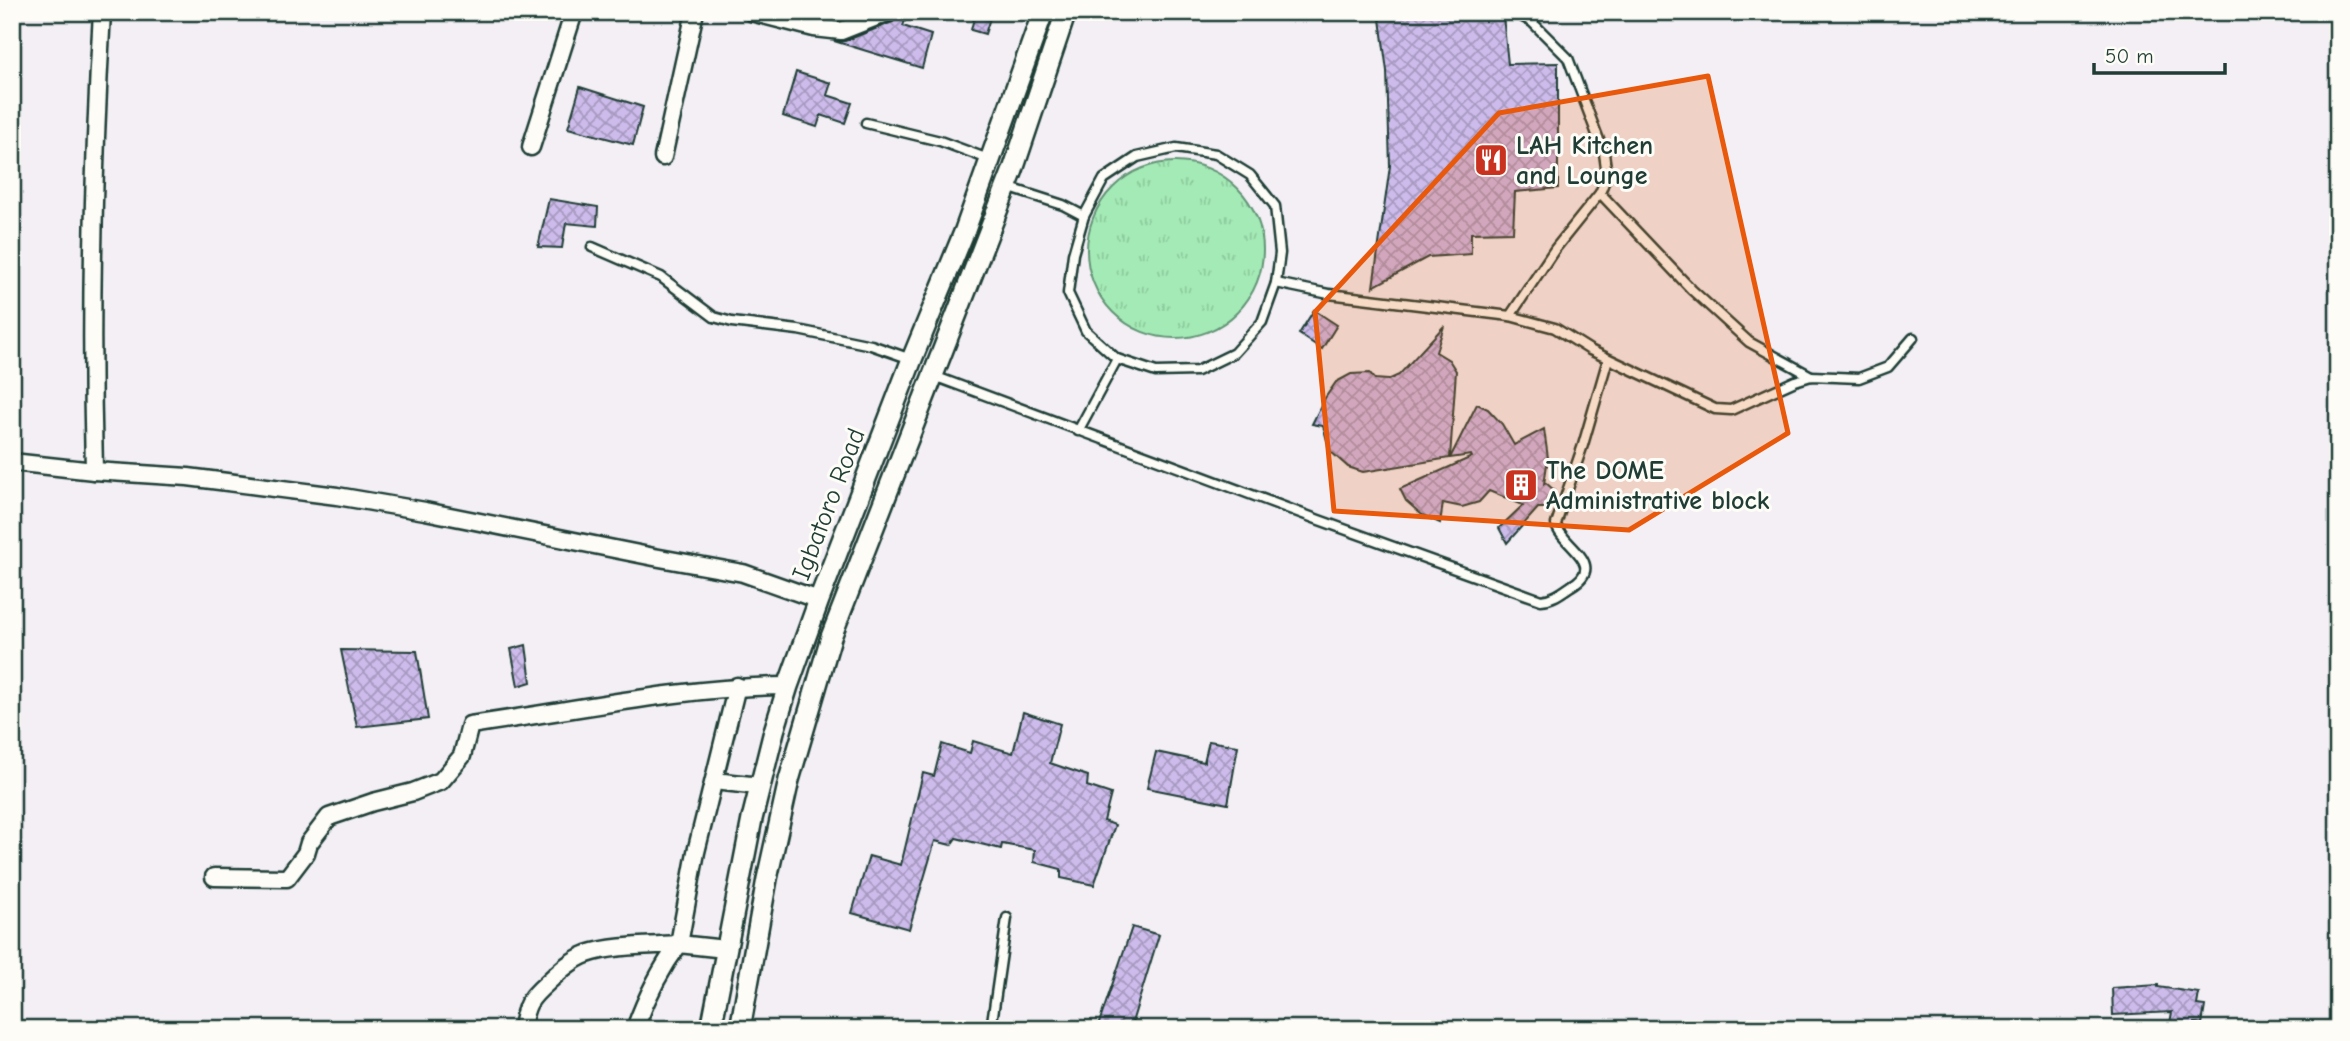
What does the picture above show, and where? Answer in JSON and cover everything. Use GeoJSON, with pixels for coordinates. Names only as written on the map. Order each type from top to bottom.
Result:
{"type":"FeatureCollection","features":[{"type":"Feature","properties":{"kind":"street"},"geometry":{"type":"LineString","coordinates":[[94,471],[92,403],[95,144],[102,12]]}},
{"type":"Feature","properties":{"kind":"street"},"geometry":{"type":"LineString","coordinates":[[531,147],[574,12]]}},
{"type":"Feature","properties":{"kind":"street"},"geometry":{"type":"LineString","coordinates":[[663,157],[695,12]]}},
{"type":"Feature","properties":{"kind":"street"},"geometry":{"type":"LineString","coordinates":[[751,12],[786,17],[814,28],[841,31],[889,12]]}},
{"type":"Feature","properties":{"kind":"street","name":"Igbatoro Road"},"geometry":{"type":"LineString","coordinates":[[740,1029],[766,879],[814,688],[831,637],[1007,187],[1066,12]]}},
{"type":"Feature","properties":{"kind":"street"},"geometry":{"type":"LineString","coordinates":[[1041,19],[1059,33]]}},
{"type":"Feature","properties":{"kind":"street","name":"Igbatoro Road"},"geometry":{"type":"LineString","coordinates":[[711,1029],[725,948],[760,786],[788,686],[912,359],[965,230],[1041,19]]}},
{"type":"Feature","properties":{"kind":"street"},"geometry":{"type":"LineString","coordinates":[[12,462],[188,477],[337,496],[743,573],[819,600]]}},
{"type":"Feature","properties":{"kind":"street"},"geometry":{"type":"LineString","coordinates":[[214,877],[287,878],[329,817],[441,781],[462,756],[470,726],[689,691],[788,686]]}},
{"type":"Feature","properties":{"kind":"street"},"geometry":{"type":"LineString","coordinates":[[635,1029],[644,1002],[662,966],[679,944],[696,852],[737,687]]}},
{"type":"Feature","properties":{"kind":"street"},"geometry":{"type":"LineString","coordinates":[[714,781],[760,786]]}},
{"type":"Feature","properties":{"kind":"street"},"geometry":{"type":"LineString","coordinates":[[522,1029],[524,1009],[530,1000],[565,966],[586,955],[633,947],[679,944],[725,948]]}},
{"type":"Feature","properties":{"kind":"lane"},"geometry":{"type":"LineString","coordinates":[[1510,316],[1555,249],[1600,193],[1607,175],[1604,153],[1568,58],[1532,22],[1514,12]]}},
{"type":"Feature","properties":{"kind":"lane"},"geometry":{"type":"LineString","coordinates":[[866,123],[940,141],[991,160]]}},
{"type":"Feature","properties":{"kind":"lane"},"geometry":{"type":"LineString","coordinates":[[1176,148],[1216,154],[1250,175],[1275,206],[1280,253],[1276,283],[1262,322],[1234,353],[1197,370],[1156,372],[1117,359],[1086,331],[1068,293],[1073,254],[1084,216],[1104,179],[1138,157],[1176,148]]}},
{"type":"Feature","properties":{"kind":"lane"},"geometry":{"type":"LineString","coordinates":[[1007,187],[1063,205],[1084,216]]}},
{"type":"Feature","properties":{"kind":"lane"},"geometry":{"type":"LineString","coordinates":[[1600,193],[1692,290],[1749,342],[1811,376]]}},
{"type":"Feature","properties":{"kind":"lane"},"geometry":{"type":"LineString","coordinates":[[592,247],[661,277],[715,317],[871,345],[912,359]]}},
{"type":"Feature","properties":{"kind":"lane"},"geometry":{"type":"LineString","coordinates":[[1276,283],[1329,294],[1510,316],[1555,328],[1608,359],[1714,409],[1731,410],[1811,376],[1858,378],[1878,371],[1888,367],[1913,338]]}},
{"type":"Feature","properties":{"kind":"lane"},"geometry":{"type":"LineString","coordinates":[[1078,431],[1117,359]]}},
{"type":"Feature","properties":{"kind":"lane"},"geometry":{"type":"LineString","coordinates":[[934,376],[1541,600],[1551,599],[1580,581],[1584,573],[1584,561],[1559,533],[1556,524],[1608,359]]}},
{"type":"Feature","properties":{"kind":"lane"},"geometry":{"type":"LineString","coordinates":[[991,1029],[1007,918]]}},
{"type":"Feature","properties":{"kind":"highlighted area"},"geometry":{"type":"Polygon","coordinates":[[[1708,76],[1788,433],[1629,530],[1334,511],[1315,312],[1499,113],[1708,76]]]}},
{"type":"Feature","properties":{"kind":"green space"},"geometry":{"type":"Polygon","coordinates":[[[1175,162],[1209,169],[1237,188],[1256,216],[1263,250],[1256,284],[1237,312],[1209,331],[1175,338],[1141,331],[1113,312],[1094,284],[1087,250],[1094,216],[1113,188],[1141,169],[1175,162]]]}},
{"type":"Feature","properties":{"kind":"building"},"geometry":{"type":"Polygon","coordinates":[[[1379,12],[1503,16],[1508,64],[1558,63],[1558,188],[1515,192],[1513,232],[1471,233],[1471,254],[1428,257],[1373,287],[1390,166],[1387,71],[1379,12]]]}},
{"type":"Feature","properties":{"kind":"building"},"geometry":{"type":"Polygon","coordinates":[[[975,14],[990,18],[985,34],[971,30],[975,14]]]}},
{"type":"Feature","properties":{"kind":"building"},"geometry":{"type":"Polygon","coordinates":[[[898,16],[906,18],[903,26],[931,35],[922,68],[834,41],[845,41],[893,22],[898,16]]]}},
{"type":"Feature","properties":{"kind":"building"},"geometry":{"type":"Polygon","coordinates":[[[796,72],[831,83],[827,95],[852,103],[845,123],[821,115],[817,127],[783,116],[796,72]]]}},
{"type":"Feature","properties":{"kind":"building"},"geometry":{"type":"Polygon","coordinates":[[[580,87],[643,107],[633,145],[568,128],[580,87]]]}},
{"type":"Feature","properties":{"kind":"building"},"geometry":{"type":"Polygon","coordinates":[[[549,199],[598,207],[597,226],[566,223],[562,248],[538,247],[549,199]]]}},
{"type":"Feature","properties":{"kind":"building"},"geometry":{"type":"Polygon","coordinates":[[[1314,310],[1337,325],[1322,349],[1299,334],[1314,310]]]}},
{"type":"Feature","properties":{"kind":"building"},"geometry":{"type":"Polygon","coordinates":[[[1444,326],[1436,352],[1449,360],[1456,371],[1450,458],[1363,472],[1348,467],[1330,451],[1323,426],[1312,424],[1325,398],[1336,382],[1351,374],[1370,373],[1375,379],[1388,380],[1399,375],[1444,326]]]}},
{"type":"Feature","properties":{"kind":"building"},"geometry":{"type":"Polygon","coordinates":[[[1477,404],[1488,409],[1502,424],[1514,445],[1544,429],[1548,458],[1544,484],[1554,490],[1548,497],[1545,508],[1538,508],[1507,543],[1499,528],[1523,505],[1489,491],[1479,502],[1462,507],[1443,503],[1440,523],[1422,515],[1406,501],[1400,489],[1472,457],[1450,458],[1477,404]]]}},
{"type":"Feature","properties":{"kind":"building"},"geometry":{"type":"Polygon","coordinates":[[[526,645],[531,682],[518,686],[511,649],[526,645]]]}},
{"type":"Feature","properties":{"kind":"building"},"geometry":{"type":"Polygon","coordinates":[[[341,650],[417,651],[428,719],[357,727],[341,650]]]}},
{"type":"Feature","properties":{"kind":"building"},"geometry":{"type":"Polygon","coordinates":[[[1023,712],[1060,724],[1050,763],[1088,776],[1087,786],[1111,794],[1104,821],[1115,825],[1094,885],[1061,878],[1061,869],[1034,862],[1035,850],[1002,844],[1001,849],[956,838],[951,845],[935,841],[909,929],[852,913],[869,856],[901,865],[923,773],[934,776],[942,744],[970,753],[973,741],[1013,753],[1023,712]]]}},
{"type":"Feature","properties":{"kind":"building"},"geometry":{"type":"Polygon","coordinates":[[[1209,741],[1238,746],[1228,804],[1147,788],[1156,752],[1204,762],[1209,741]]]}},
{"type":"Feature","properties":{"kind":"building"},"geometry":{"type":"Polygon","coordinates":[[[1132,927],[1159,935],[1130,1029],[1097,1029],[1132,927]]]}},
{"type":"Feature","properties":{"kind":"building"},"geometry":{"type":"Polygon","coordinates":[[[2158,985],[2199,993],[2197,1005],[2205,1006],[2202,1024],[2195,1023],[2194,1029],[2169,1029],[2172,1012],[2113,1015],[2112,988],[2158,985]]]}},
{"type":"Feature","properties":{"kind":"place","name":"LAH Kitchen and Lounge"},"geometry":{"type":"Point","coordinates":[1491,160]}},
{"type":"Feature","properties":{"kind":"place","name":"The DOME Administrative block"},"geometry":{"type":"Point","coordinates":[1521,485]}}]}
